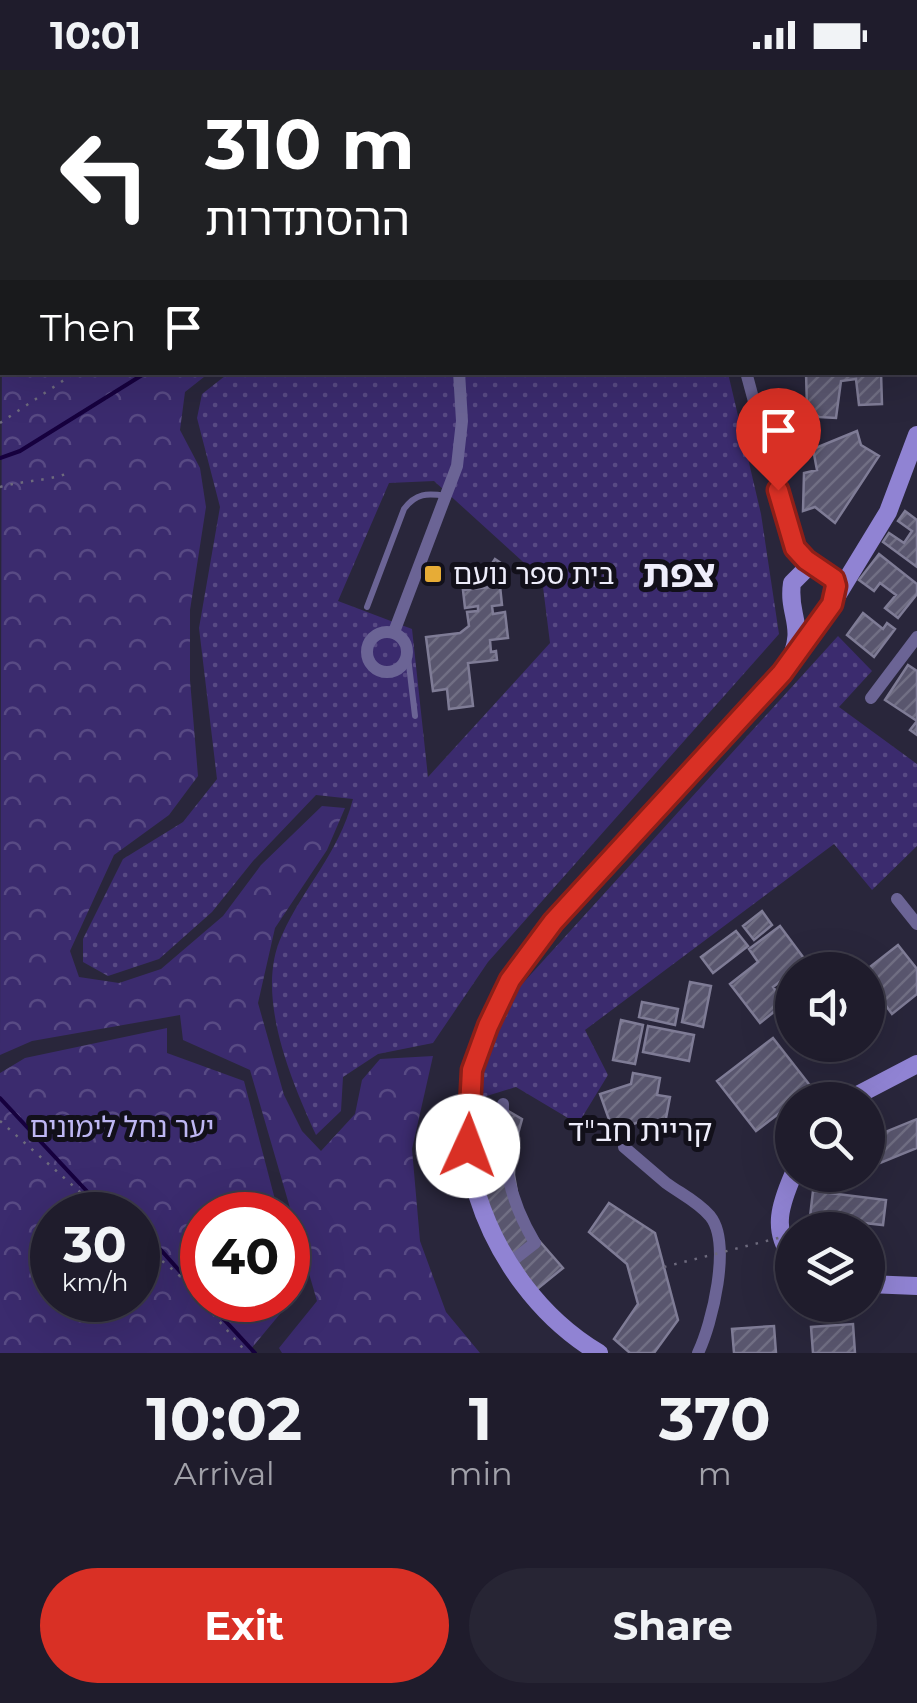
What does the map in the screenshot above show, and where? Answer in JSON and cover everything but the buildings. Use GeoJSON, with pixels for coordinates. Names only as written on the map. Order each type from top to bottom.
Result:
{"type":"FeatureCollection","features":[{"type":"Feature","properties":{"kind":"street"},"geometry":{"type":"LineString","coordinates":[[394,632],[447,496],[460,444],[460,375]]}},
{"type":"Feature","properties":{"kind":"street"},"geometry":{"type":"LineString","coordinates":[[747,375],[795,548],[836,586],[829,606]]}},
{"type":"Feature","properties":{"kind":"street"},"geometry":{"type":"LineString","coordinates":[[599,1353],[546,1310],[494,1242],[472,1176],[468,1146],[472,1070],[510,980],[553,922],[787,667],[888,512],[917,435]]}},
{"type":"Feature","properties":{"kind":"street"},"geometry":{"type":"LineString","coordinates":[[787,667],[798,628],[788,526]]}},
{"type":"Feature","properties":{"kind":"street"},"geometry":{"type":"LineString","coordinates":[[829,606],[810,613],[798,607],[792,590],[800,572],[854,562],[865,550]]}},
{"type":"Feature","properties":{"kind":"street"},"geometry":{"type":"LineString","coordinates":[[380,632],[394,632],[406,648],[404,662],[387,672],[374,668],[366,653],[370,640],[380,632]]}},
{"type":"Feature","properties":{"kind":"street"},"geometry":{"type":"LineString","coordinates":[[871,698],[917,637]]}},
{"type":"Feature","properties":{"kind":"street"},"geometry":{"type":"LineString","coordinates":[[897,899],[917,924]]}},
{"type":"Feature","properties":{"kind":"street"},"geometry":{"type":"LineString","coordinates":[[882,1082],[917,1064]]}},
{"type":"Feature","properties":{"kind":"street"},"geometry":{"type":"LineString","coordinates":[[503,1104],[502,1153],[516,1211],[535,1243],[508,1264]]}},
{"type":"Feature","properties":{"kind":"street"},"geometry":{"type":"LineString","coordinates":[[624,1147],[669,1185],[692,1198],[714,1220],[722,1267],[698,1353]]}},
{"type":"Feature","properties":{"kind":"street"},"geometry":{"type":"LineString","coordinates":[[885,1285],[916,1288]]}},
{"type":"Feature","properties":{"kind":"lane"},"geometry":{"type":"LineString","coordinates":[[367,607],[404,509],[413,497],[428,493],[447,496]]}},
{"type":"Feature","properties":{"kind":"lane"},"geometry":{"type":"LineString","coordinates":[[406,648],[415,716]]}},
{"type":"Feature","properties":{"kind":"path"},"geometry":{"type":"LineString","coordinates":[[0,423],[72,375]]}},
{"type":"Feature","properties":{"kind":"path"},"geometry":{"type":"LineString","coordinates":[[0,487],[41,482],[69,472]]}},
{"type":"Feature","properties":{"kind":"path"},"geometry":{"type":"LineString","coordinates":[[0,1121],[80,1192]]}},
{"type":"Feature","properties":{"kind":"path"},"geometry":{"type":"LineString","coordinates":[[664,1267],[775,1239]]}},
{"type":"Feature","properties":{"kind":"path"},"geometry":{"type":"LineString","coordinates":[[160,1259],[178,1274],[247,1353]]}},
{"type":"Feature","properties":{"kind":"green space"},"geometry":{"type":"Polygon","coordinates":[[[2,375],[206,375],[185,392],[180,430],[200,468],[206,507],[190,610],[190,680],[198,776],[169,815],[114,855],[70,951],[79,977],[119,983],[161,969],[223,916],[261,865],[322,806],[345,808],[327,850],[275,928],[258,1003],[284,1095],[302,1131],[321,1151],[355,1114],[362,1080],[380,1059],[433,1056],[412,1149],[420,1241],[446,1312],[480,1353],[282,1353],[279,1348],[300,1322],[310,1322],[310,1310],[317,1301],[310,1277],[310,1192],[285,1192],[250,1070],[183,1040],[180,1015],[32,1041],[0,1055],[2,375]]]}},
{"type":"Feature","properties":{"kind":"green space"},"geometry":{"type":"Polygon","coordinates":[[[226,375],[728,375],[761,514],[779,634],[488,962],[433,1043],[378,1054],[343,1077],[341,1111],[316,1135],[279,1036],[272,983],[274,958],[291,917],[339,837],[353,799],[316,795],[253,861],[212,912],[159,959],[108,976],[83,962],[83,939],[123,859],[183,822],[217,779],[199,628],[220,507],[197,418],[202,394],[226,375]],[[434,481],[389,483],[338,601],[412,629],[428,777],[550,643],[542,579],[434,481]]]}},
{"type":"Feature","properties":{"kind":"green space"},"geometry":{"type":"Polygon","coordinates":[[[838,636],[872,671],[839,707],[917,764],[917,846],[872,890],[834,844],[585,1030],[608,1075],[578,1124],[516,1087],[461,1104],[503,1005],[838,636]]]}},
{"type":"Feature","properties":{"kind":"green space","name":"יער נחל לימונים"},"geometry":{"type":"Polygon","coordinates":[[[167,1028],[167,1053],[244,1081],[273,1192],[180,1192],[180,1322],[273,1322],[251,1353],[0,1353],[0,1073],[25,1058],[167,1028]]]}},
{"type":"Feature","properties":{"kind":"waterway"},"geometry":{"type":"LineString","coordinates":[[0,458],[20,451],[142,375]]}},
{"type":"Feature","properties":{"kind":"waterway"},"geometry":{"type":"LineString","coordinates":[[0,1098],[88,1192]]}},
{"type":"Feature","properties":{"kind":"waterway"},"geometry":{"type":"LineString","coordinates":[[160,1249],[180,1271]]}},
{"type":"Feature","properties":{"kind":"waterway"},"geometry":{"type":"LineString","coordinates":[[226,1322],[255,1353]]}},
{"type":"Feature","properties":{"kind":"place","name":"בית ספר נועם"},"geometry":{"type":"Point","coordinates":[433,574]}},
{"type":"Feature","properties":{"kind":"district","name":"צפת"},"geometry":{"type":"Point","coordinates":[679,573]}},
{"type":"Feature","properties":{"kind":"district","name":"קריית חב\"ד"},"geometry":{"type":"Point","coordinates":[640,1130]}},
{"type":"Feature","properties":{"kind":"route"},"geometry":{"type":"LineString","coordinates":[[468,1146],[472,1070],[510,980],[553,922],[782,673],[832,604],[834,579],[795,548],[778,490]]}}]}
